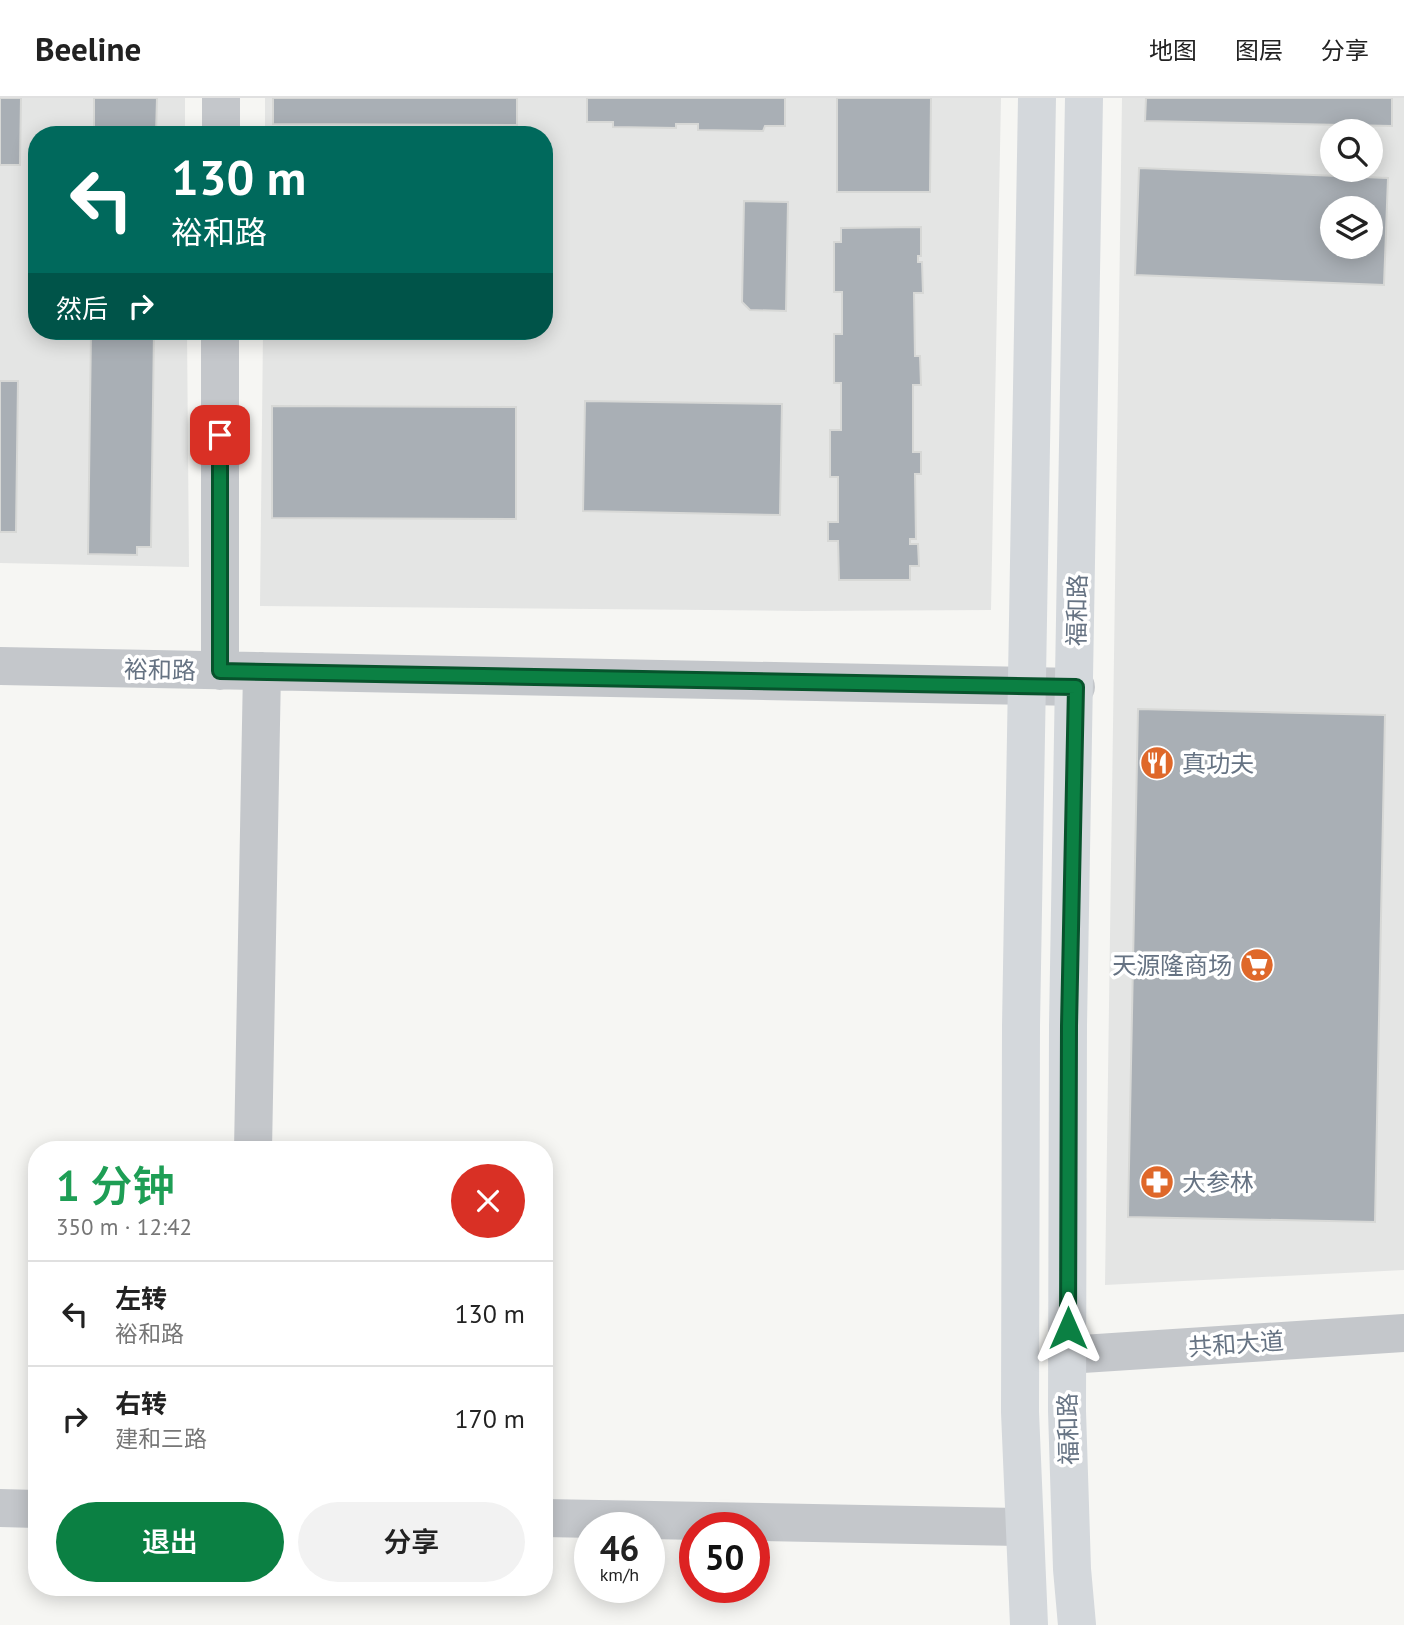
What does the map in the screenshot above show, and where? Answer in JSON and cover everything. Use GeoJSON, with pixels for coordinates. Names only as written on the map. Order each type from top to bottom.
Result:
{"type":"FeatureCollection","features":[{"type":"Feature","properties":{"kind":"main road","name":"福和路"},"geometry":{"type":"LineString","coordinates":[[1029,1625],[1020,1384],[1021,1026],[1037,98]]}},
{"type":"Feature","properties":{"kind":"main road","name":"福和路"},"geometry":{"type":"LineString","coordinates":[[1077,1625],[1069,1464],[1069,1026],[1084,98]]}},
{"type":"Feature","properties":{"kind":"street"},"geometry":{"type":"LineString","coordinates":[[221,98],[221,126]]}},
{"type":"Feature","properties":{"kind":"street"},"geometry":{"type":"LineString","coordinates":[[220,340],[220,671]]}},
{"type":"Feature","properties":{"kind":"street","name":"裕和路"},"geometry":{"type":"LineString","coordinates":[[0,666],[1076,687]]}},
{"type":"Feature","properties":{"kind":"street"},"geometry":{"type":"LineString","coordinates":[[253,1141],[262,671]]}},
{"type":"Feature","properties":{"kind":"street","name":"共和大道"},"geometry":{"type":"LineString","coordinates":[[1068,1355],[1404,1333]]}},
{"type":"Feature","properties":{"kind":"street"},"geometry":{"type":"LineString","coordinates":[[0,1508],[28,1509]]}},
{"type":"Feature","properties":{"kind":"street"},"geometry":{"type":"LineString","coordinates":[[553,1518],[1024,1528]]}},
{"type":"Feature","properties":{"kind":"shaded area"},"geometry":{"type":"Polygon","coordinates":[[[0,98],[185,98],[185,126],[28,126],[28,340],[187,340],[189,567],[0,563],[0,98]]]}},
{"type":"Feature","properties":{"kind":"shaded area"},"geometry":{"type":"Polygon","coordinates":[[[265,98],[1001,98],[991,610],[260,606],[263,340],[553,340],[553,126],[265,126],[265,98]]]}},
{"type":"Feature","properties":{"kind":"shaded area"},"geometry":{"type":"Polygon","coordinates":[[[1122,98],[1404,98],[1404,1270],[1105,1285],[1122,98]]]}},
{"type":"Feature","properties":{"kind":"building"},"geometry":{"type":"Polygon","coordinates":[[[0,98],[21,98],[20,165],[0,165],[0,98]]]}},
{"type":"Feature","properties":{"kind":"building"},"geometry":{"type":"Polygon","coordinates":[[[94,98],[157,98],[156,126],[94,126],[94,98]]]}},
{"type":"Feature","properties":{"kind":"building"},"geometry":{"type":"Polygon","coordinates":[[[273,98],[517,98],[517,125],[273,124],[273,98]]]}},
{"type":"Feature","properties":{"kind":"building"},"geometry":{"type":"Polygon","coordinates":[[[587,98],[785,98],[785,126],[765,126],[763,131],[698,130],[698,124],[676,124],[676,128],[613,127],[613,122],[587,122],[587,98]]]}},
{"type":"Feature","properties":{"kind":"building"},"geometry":{"type":"Polygon","coordinates":[[[837,98],[931,98],[930,192],[837,192],[837,98]]]}},
{"type":"Feature","properties":{"kind":"building"},"geometry":{"type":"Polygon","coordinates":[[[1146,98],[1392,98],[1392,126],[1383,126],[1383,119],[1320,119],[1320,125],[1145,121],[1146,98]]]}},
{"type":"Feature","properties":{"kind":"building"},"geometry":{"type":"Polygon","coordinates":[[[1139,168],[1320,175],[1320,182],[1383,182],[1383,178],[1388,178],[1384,285],[1135,275],[1139,168]]]}},
{"type":"Feature","properties":{"kind":"building"},"geometry":{"type":"Polygon","coordinates":[[[744,201],[788,202],[786,311],[750,310],[742,302],[744,201]]]}},
{"type":"Feature","properties":{"kind":"building"},"geometry":{"type":"Polygon","coordinates":[[[921,227],[921,256],[918,256],[918,262],[922,262],[923,293],[914,293],[915,356],[920,356],[921,385],[913,385],[913,452],[921,452],[921,474],[915,474],[916,539],[910,539],[910,544],[918,544],[919,566],[910,566],[910,580],[839,580],[838,541],[828,541],[828,522],[838,522],[838,477],[830,477],[830,430],[841,430],[841,383],[834,383],[834,334],[842,334],[842,292],[834,292],[834,242],[841,242],[841,228],[921,227]]]}},
{"type":"Feature","properties":{"kind":"building"},"geometry":{"type":"Polygon","coordinates":[[[91,340],[154,340],[151,547],[137,547],[137,555],[88,554],[91,340]]]}},
{"type":"Feature","properties":{"kind":"building"},"geometry":{"type":"Polygon","coordinates":[[[0,381],[18,381],[16,532],[0,532],[0,381]]]}},
{"type":"Feature","properties":{"kind":"building"},"geometry":{"type":"Polygon","coordinates":[[[585,401],[782,404],[780,515],[583,511],[585,401]]]}},
{"type":"Feature","properties":{"kind":"building"},"geometry":{"type":"Polygon","coordinates":[[[272,406],[516,407],[516,519],[272,518],[272,406]]]}},
{"type":"Feature","properties":{"kind":"building","name":"天源隆商场"},"geometry":{"type":"Polygon","coordinates":[[[1138,709],[1385,715],[1375,1222],[1128,1217],[1138,709]]]}},
{"type":"Feature","properties":{"kind":"place","name":"真功夫"},"geometry":{"type":"Point","coordinates":[1157,763]}},
{"type":"Feature","properties":{"kind":"place","name":"天源隆商场"},"geometry":{"type":"Point","coordinates":[1257,965]}},
{"type":"Feature","properties":{"kind":"place","name":"大参林"},"geometry":{"type":"Point","coordinates":[1157,1182]}},
{"type":"Feature","properties":{"kind":"route"},"geometry":{"type":"LineString","coordinates":[[220,435],[220,671],[1076,687],[1069,1026],[1068,1328]]}}]}
